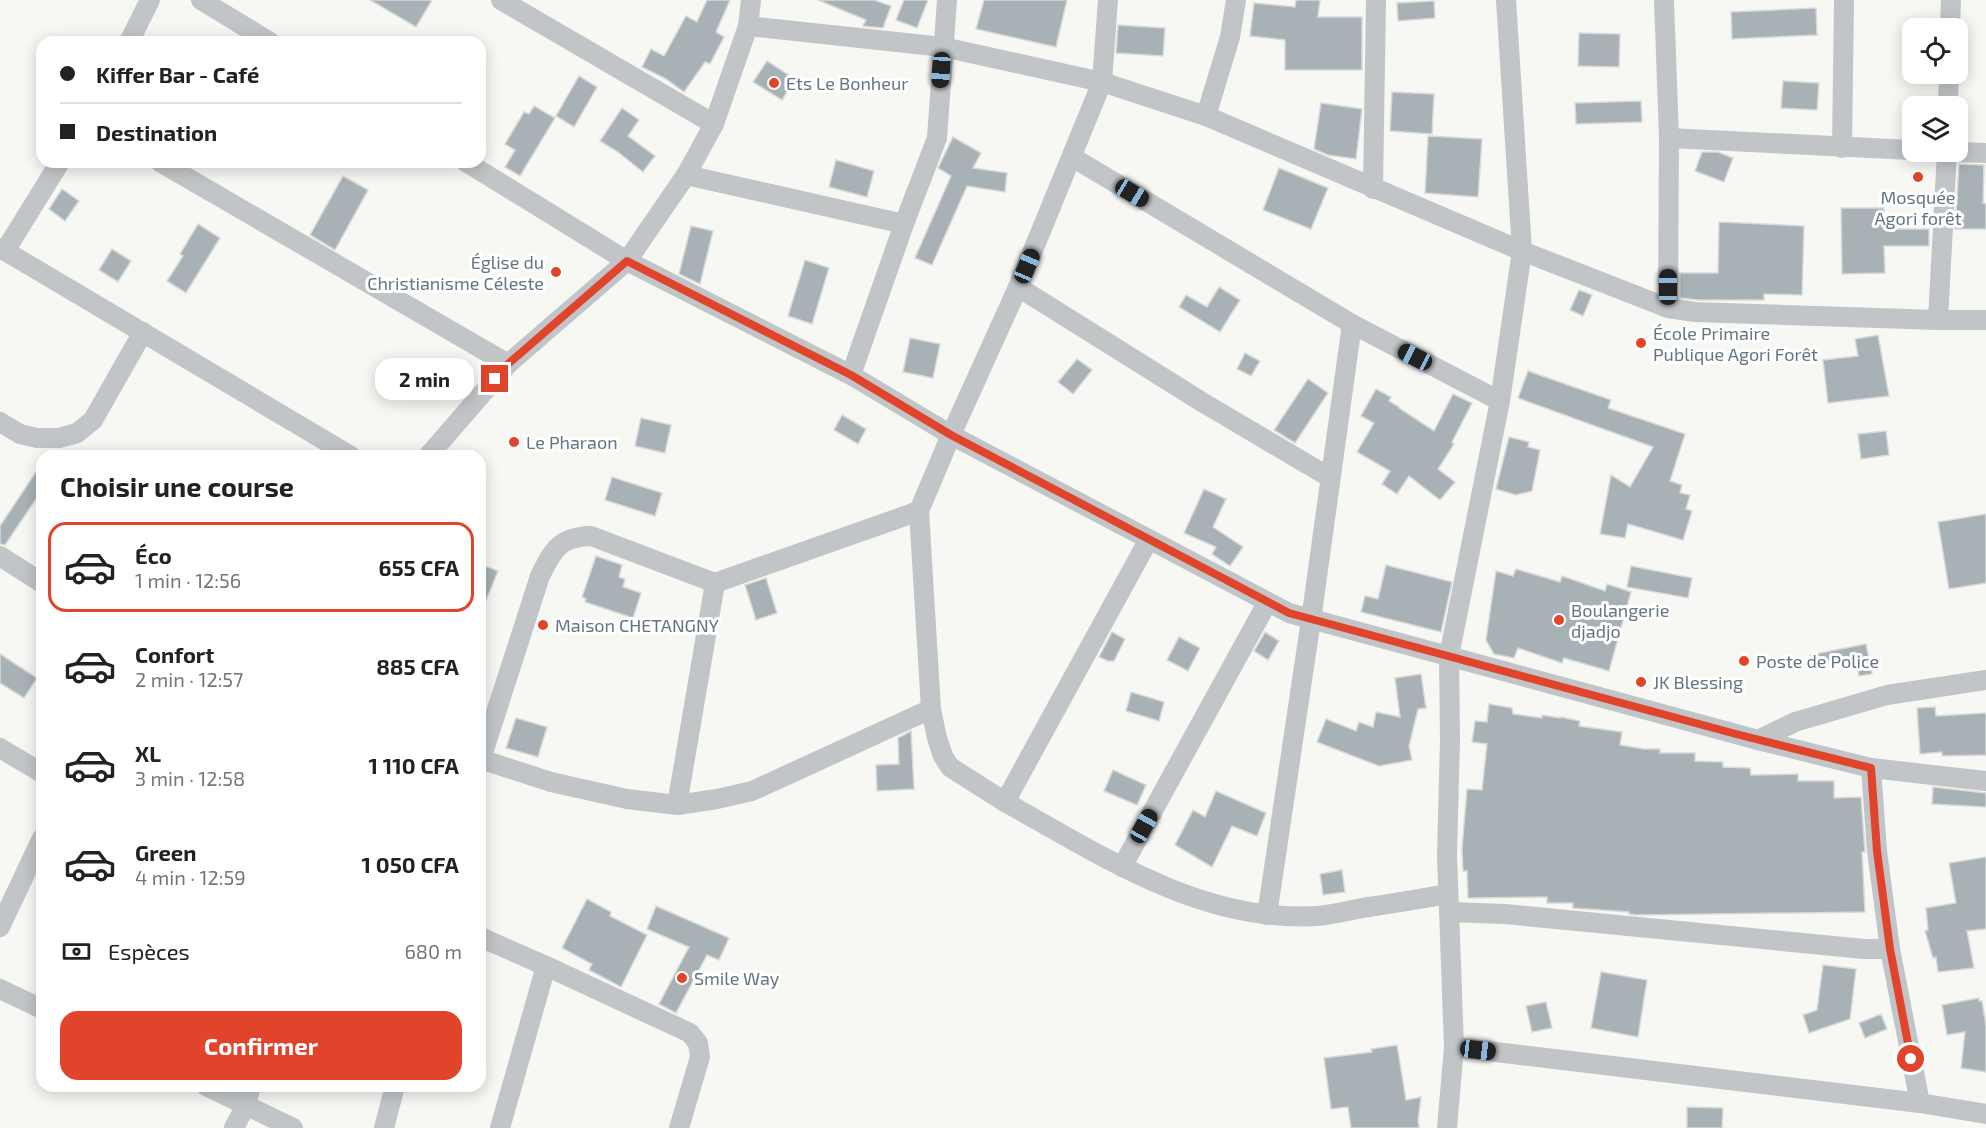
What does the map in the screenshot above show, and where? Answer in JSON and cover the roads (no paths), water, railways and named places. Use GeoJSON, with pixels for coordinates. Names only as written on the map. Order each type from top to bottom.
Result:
{"type":"FeatureCollection","features":[{"type":"Feature","properties":{"kind":"street"},"geometry":{"type":"LineString","coordinates":[[132,36],[150,0]]}},
{"type":"Feature","properties":{"kind":"street"},"geometry":{"type":"LineString","coordinates":[[201,0],[260,36]]}},
{"type":"Feature","properties":{"kind":"street"},"geometry":{"type":"LineString","coordinates":[[501,0],[714,124]]}},
{"type":"Feature","properties":{"kind":"street"},"geometry":{"type":"LineString","coordinates":[[433,450],[508,364],[627,261],[686,175],[714,124],[748,26],[751,0]]}},
{"type":"Feature","properties":{"kind":"street"},"geometry":{"type":"LineString","coordinates":[[851,375],[936,138],[947,0]]}},
{"type":"Feature","properties":{"kind":"street"},"geometry":{"type":"LineString","coordinates":[[1108,0],[1102,82],[1018,287],[919,511],[931,709],[943,756],[950,767],[1005,802],[1122,867],[1160,885],[1223,907],[1267,915],[1318,916],[1448,903],[1505,914],[1830,946],[1890,949]]}},
{"type":"Feature","properties":{"kind":"street"},"geometry":{"type":"LineString","coordinates":[[1206,116],[1230,37],[1236,0]]}},
{"type":"Feature","properties":{"kind":"street"},"geometry":{"type":"LineString","coordinates":[[1373,189],[1376,0]]}},
{"type":"Feature","properties":{"kind":"street"},"geometry":{"type":"LineString","coordinates":[[1447,1128],[1454,1047],[1448,903],[1449,656],[1500,401],[1522,251],[1506,0]]}},
{"type":"Feature","properties":{"kind":"street"},"geometry":{"type":"LineString","coordinates":[[1664,0],[1669,138],[1668,308]]}},
{"type":"Feature","properties":{"kind":"street"},"geometry":{"type":"LineString","coordinates":[[1842,148],[1844,0]]}},
{"type":"Feature","properties":{"kind":"street"},"geometry":{"type":"LineString","coordinates":[[1950,18],[1951,0]]}},
{"type":"Feature","properties":{"kind":"street"},"geometry":{"type":"LineString","coordinates":[[748,26],[943,47],[1102,82],[1206,116],[1522,251],[1668,308],[1695,312],[1986,320]]}},
{"type":"Feature","properties":{"kind":"street"},"geometry":{"type":"LineString","coordinates":[[1669,138],[1902,150]]}},
{"type":"Feature","properties":{"kind":"street"},"geometry":{"type":"LineString","coordinates":[[1968,152],[1986,153]]}},
{"type":"Feature","properties":{"kind":"street"},"geometry":{"type":"LineString","coordinates":[[1072,157],[1352,324],[1500,401]]}},
{"type":"Feature","properties":{"kind":"street"},"geometry":{"type":"LineString","coordinates":[[1938,320],[1946,162]]}},
{"type":"Feature","properties":{"kind":"street"},"geometry":{"type":"LineString","coordinates":[[56,168],[2,249],[341,450]]}},
{"type":"Feature","properties":{"kind":"street"},"geometry":{"type":"LineString","coordinates":[[170,168],[508,364]]}},
{"type":"Feature","properties":{"kind":"street"},"geometry":{"type":"LineString","coordinates":[[476,168],[627,261],[851,375],[951,435],[1267,603],[1311,620],[1758,740],[1871,768],[1986,781]]}},
{"type":"Feature","properties":{"kind":"street"},"geometry":{"type":"LineString","coordinates":[[686,175],[904,224]]}},
{"type":"Feature","properties":{"kind":"street"},"geometry":{"type":"LineString","coordinates":[[1018,287],[1202,402],[1329,477]]}},
{"type":"Feature","properties":{"kind":"street"},"geometry":{"type":"LineString","coordinates":[[1267,915],[1352,324]]}},
{"type":"Feature","properties":{"kind":"street"},"geometry":{"type":"LineString","coordinates":[[0,422],[20,434],[37,438],[59,438],[76,433],[93,420],[143,332]]}},
{"type":"Feature","properties":{"kind":"street"},"geometry":{"type":"LineString","coordinates":[[486,741],[540,576],[558,545],[573,537],[591,536],[715,583],[919,511]]}},
{"type":"Feature","properties":{"kind":"street"},"geometry":{"type":"LineString","coordinates":[[1005,802],[1149,539]]}},
{"type":"Feature","properties":{"kind":"street"},"geometry":{"type":"LineString","coordinates":[[0,556],[36,579]]}},
{"type":"Feature","properties":{"kind":"street"},"geometry":{"type":"LineString","coordinates":[[677,805],[715,583]]}},
{"type":"Feature","properties":{"kind":"street"},"geometry":{"type":"LineString","coordinates":[[1122,867],[1267,603]]}},
{"type":"Feature","properties":{"kind":"street"},"geometry":{"type":"LineString","coordinates":[[1758,740],[1795,722],[1887,695],[1986,680]]}},
{"type":"Feature","properties":{"kind":"street"},"geometry":{"type":"LineString","coordinates":[[486,761],[551,782],[627,799],[677,805],[752,791],[931,709]]}},
{"type":"Feature","properties":{"kind":"street"},"geometry":{"type":"LineString","coordinates":[[0,748],[36,769]]}},
{"type":"Feature","properties":{"kind":"street"},"geometry":{"type":"LineString","coordinates":[[1871,768],[1877,851],[1890,949],[1920,1103]]}},
{"type":"Feature","properties":{"kind":"street"},"geometry":{"type":"LineString","coordinates":[[0,927],[36,851]]}},
{"type":"Feature","properties":{"kind":"street"},"geometry":{"type":"LineString","coordinates":[[486,941],[690,1033],[698,1043],[700,1057],[679,1128]]}},
{"type":"Feature","properties":{"kind":"street"},"geometry":{"type":"LineString","coordinates":[[500,1128],[546,966]]}},
{"type":"Feature","properties":{"kind":"street"},"geometry":{"type":"LineString","coordinates":[[0,989],[36,1006]]}},
{"type":"Feature","properties":{"kind":"street"},"geometry":{"type":"LineString","coordinates":[[1454,1047],[1920,1103],[1986,1114]]}},
{"type":"Feature","properties":{"kind":"street"},"geometry":{"type":"LineString","coordinates":[[384,1128],[393,1092]]}},
{"type":"Feature","properties":{"kind":"street"},"geometry":{"type":"LineString","coordinates":[[234,1128],[249,1095],[293,1128]]}},
{"type":"Feature","properties":{"kind":"place","name":"Ets Le Bonheur"},"geometry":{"type":"Point","coordinates":[774,83]}},
{"type":"Feature","properties":{"kind":"place","name":"Mosquée Agori forêt"},"geometry":{"type":"Point","coordinates":[1918,177]}},
{"type":"Feature","properties":{"kind":"place","name":"Église du Christianisme Céleste"},"geometry":{"type":"Point","coordinates":[556,272]}},
{"type":"Feature","properties":{"kind":"place","name":"École Primaire Publique Agori Forêt"},"geometry":{"type":"Point","coordinates":[1641,343]}},
{"type":"Feature","properties":{"kind":"place","name":"Le Pharaon"},"geometry":{"type":"Point","coordinates":[514,442]}},
{"type":"Feature","properties":{"kind":"place","name":"Boulangerie djadjo"},"geometry":{"type":"Point","coordinates":[1559,620]}},
{"type":"Feature","properties":{"kind":"place","name":"Maison CHETANGNY"},"geometry":{"type":"Point","coordinates":[543,625]}},
{"type":"Feature","properties":{"kind":"place","name":"Poste de Police"},"geometry":{"type":"Point","coordinates":[1744,661]}},
{"type":"Feature","properties":{"kind":"place","name":"JK Blessing"},"geometry":{"type":"Point","coordinates":[1641,682]}},
{"type":"Feature","properties":{"kind":"place","name":"Smile Way"},"geometry":{"type":"Point","coordinates":[682,978]}}]}
